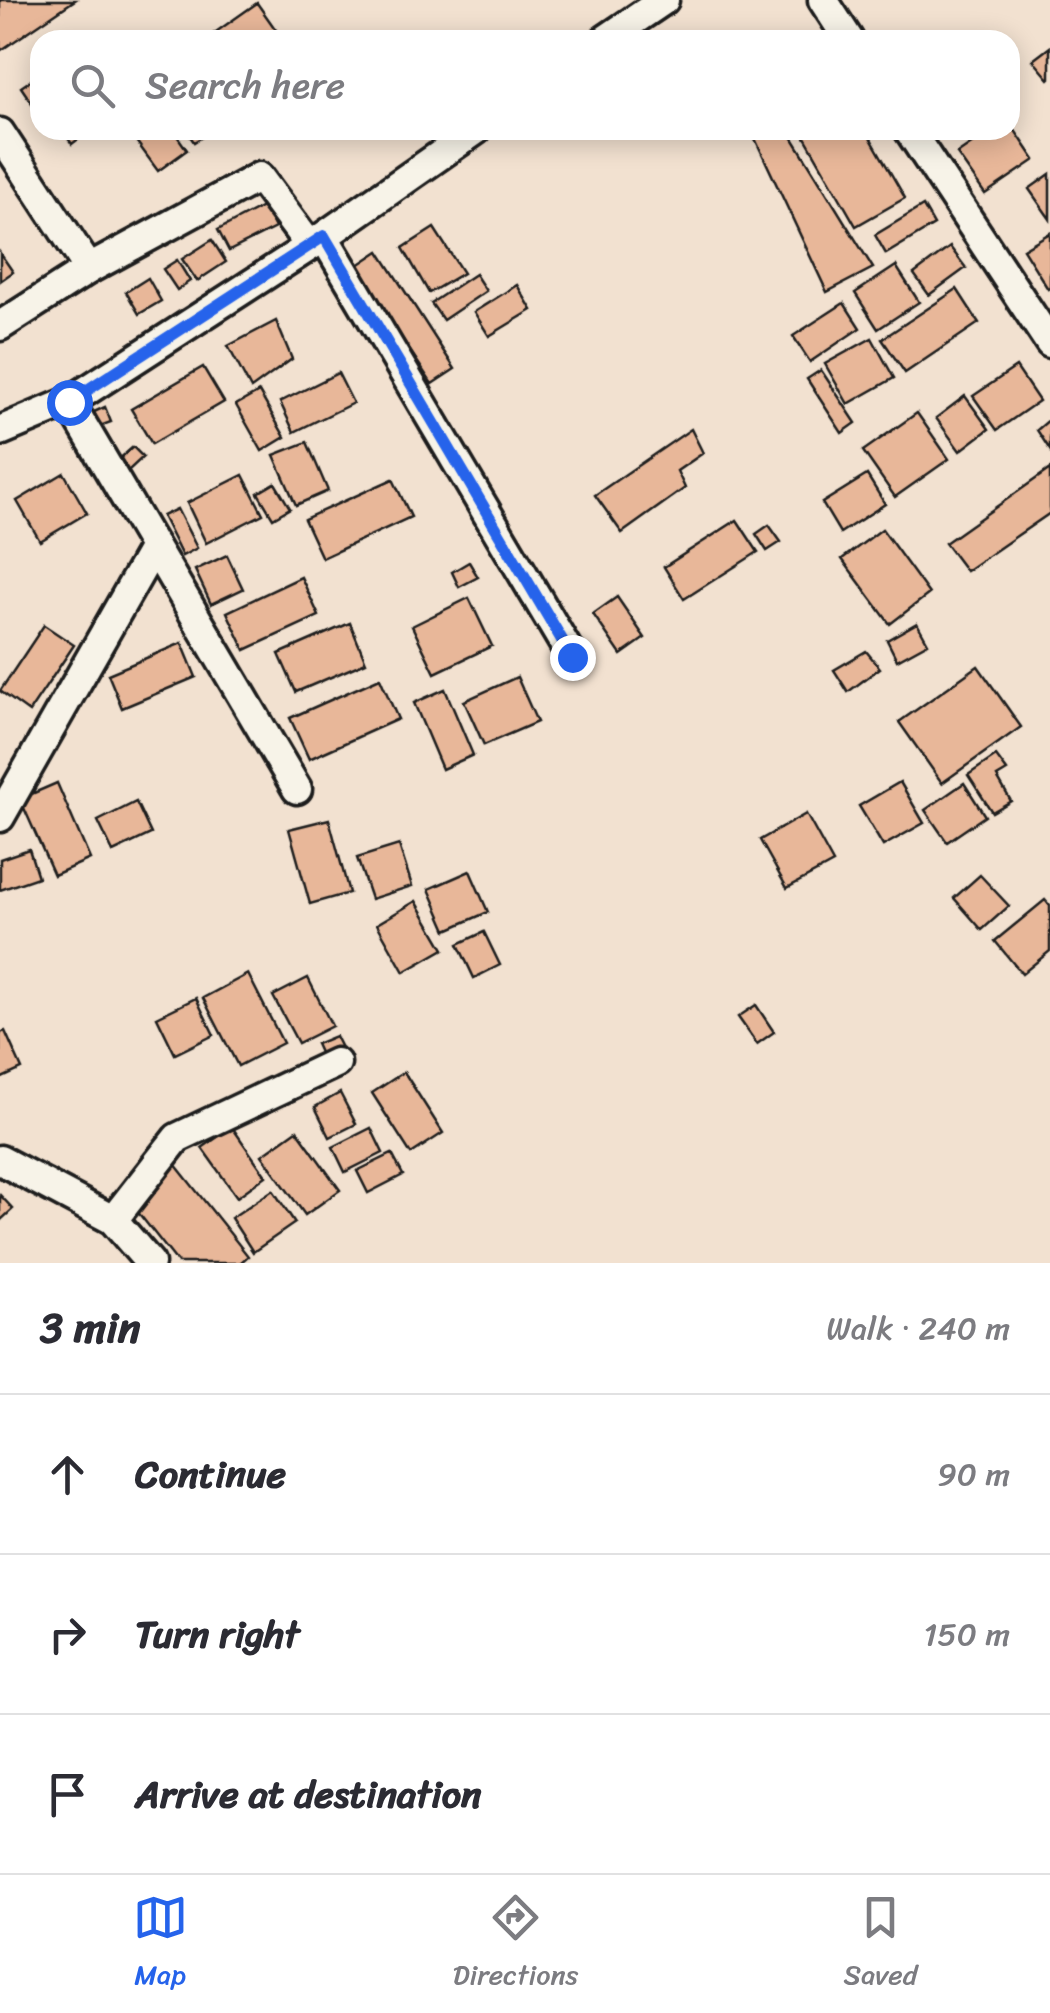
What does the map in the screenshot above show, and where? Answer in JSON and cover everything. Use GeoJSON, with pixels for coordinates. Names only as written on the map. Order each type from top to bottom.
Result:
{"type":"FeatureCollection","features":[{"type":"Feature","properties":{"kind":"street"},"geometry":{"type":"LineString","coordinates":[[626,10],[664,0]]}},
{"type":"Feature","properties":{"kind":"street"},"geometry":{"type":"LineString","coordinates":[[822,0],[842,30]]}},
{"type":"Feature","properties":{"kind":"street"},"geometry":{"type":"LineString","coordinates":[[0,133],[89,269]]}},
{"type":"Feature","properties":{"kind":"street"},"geometry":{"type":"LineString","coordinates":[[0,430],[69,402],[317,242],[462,140]]}},
{"type":"Feature","properties":{"kind":"street"},"geometry":{"type":"LineString","coordinates":[[916,140],[1050,343]]}},
{"type":"Feature","properties":{"kind":"street"},"geometry":{"type":"LineString","coordinates":[[0,326],[89,269],[259,177],[317,242],[572,657]]}},
{"type":"Feature","properties":{"kind":"street"},"geometry":{"type":"LineString","coordinates":[[69,402],[297,790]]}},
{"type":"Feature","properties":{"kind":"street"},"geometry":{"type":"LineString","coordinates":[[0,817],[154,547]]}},
{"type":"Feature","properties":{"kind":"street"},"geometry":{"type":"LineString","coordinates":[[112,1220],[178,1138],[336,1062]]}},
{"type":"Feature","properties":{"kind":"street"},"geometry":{"type":"LineString","coordinates":[[0,1160],[112,1220],[150,1263]]}},
{"type":"Feature","properties":{"kind":"building"},"geometry":{"type":"Polygon","coordinates":[[[0,0],[75,0],[30,30],[0,51],[0,0]]]}},
{"type":"Feature","properties":{"kind":"building"},"geometry":{"type":"Polygon","coordinates":[[[257,3],[276,30],[219,30],[257,3]]]}},
{"type":"Feature","properties":{"kind":"building"},"geometry":{"type":"Polygon","coordinates":[[[1050,47],[1050,78],[1049,79],[1033,60],[1050,47]]]}},
{"type":"Feature","properties":{"kind":"building"},"geometry":{"type":"Polygon","coordinates":[[[30,81],[30,100],[21,87],[30,81]]]}},
{"type":"Feature","properties":{"kind":"building"},"geometry":{"type":"Polygon","coordinates":[[[1020,138],[1035,160],[985,194],[957,154],[977,140],[1020,138]]]}},
{"type":"Feature","properties":{"kind":"building"},"geometry":{"type":"Polygon","coordinates":[[[135,140],[180,140],[187,150],[158,171],[135,140]]]}},
{"type":"Feature","properties":{"kind":"building"},"geometry":{"type":"Polygon","coordinates":[[[756,140],[794,140],[873,268],[827,292],[756,140]]]}},
{"type":"Feature","properties":{"kind":"building"},"geometry":{"type":"Polygon","coordinates":[[[807,140],[872,140],[905,198],[856,226],[807,140]]]}},
{"type":"Feature","properties":{"kind":"building"},"geometry":{"type":"Polygon","coordinates":[[[1050,174],[1050,219],[1029,189],[1050,174]]]}},
{"type":"Feature","properties":{"kind":"building"},"geometry":{"type":"Polygon","coordinates":[[[264,206],[275,228],[229,251],[218,230],[264,206]]]}},
{"type":"Feature","properties":{"kind":"building"},"geometry":{"type":"Polygon","coordinates":[[[923,206],[934,225],[886,254],[875,235],[923,206]]]}},
{"type":"Feature","properties":{"kind":"building"},"geometry":{"type":"Polygon","coordinates":[[[434,228],[463,273],[429,293],[403,248],[434,228]]]}},
{"type":"Feature","properties":{"kind":"building"},"geometry":{"type":"Polygon","coordinates":[[[1050,233],[1050,288],[1048,289],[1023,249],[1050,233]]]}},
{"type":"Feature","properties":{"kind":"building"},"geometry":{"type":"Polygon","coordinates":[[[212,240],[226,262],[197,281],[182,259],[212,240]]]}},
{"type":"Feature","properties":{"kind":"building"},"geometry":{"type":"Polygon","coordinates":[[[950,247],[966,268],[929,295],[914,274],[950,247]]]}},
{"type":"Feature","properties":{"kind":"building"},"geometry":{"type":"Polygon","coordinates":[[[379,251],[455,369],[432,384],[355,267],[379,251]]]}},
{"type":"Feature","properties":{"kind":"building"},"geometry":{"type":"Polygon","coordinates":[[[0,253],[13,272],[0,281],[0,253]]]}},
{"type":"Feature","properties":{"kind":"building"},"geometry":{"type":"Polygon","coordinates":[[[177,260],[190,281],[177,290],[163,269],[177,260]]]}},
{"type":"Feature","properties":{"kind":"building"},"geometry":{"type":"Polygon","coordinates":[[[896,266],[919,302],[878,329],[855,293],[896,266]]]}},
{"type":"Feature","properties":{"kind":"building"},"geometry":{"type":"Polygon","coordinates":[[[475,274],[486,291],[443,320],[431,303],[475,274]]]}},
{"type":"Feature","properties":{"kind":"building"},"geometry":{"type":"Polygon","coordinates":[[[148,278],[161,301],[139,314],[126,292],[148,278]]]}},
{"type":"Feature","properties":{"kind":"building"},"geometry":{"type":"Polygon","coordinates":[[[517,285],[532,310],[489,336],[474,312],[517,285]]]}},
{"type":"Feature","properties":{"kind":"building"},"geometry":{"type":"Polygon","coordinates":[[[957,289],[979,323],[905,373],[882,339],[957,289]]]}},
{"type":"Feature","properties":{"kind":"building"},"geometry":{"type":"Polygon","coordinates":[[[844,303],[860,328],[810,362],[793,336],[844,303]]]}},
{"type":"Feature","properties":{"kind":"building"},"geometry":{"type":"Polygon","coordinates":[[[276,321],[292,359],[251,389],[228,346],[276,321]]]}},
{"type":"Feature","properties":{"kind":"building"},"geometry":{"type":"Polygon","coordinates":[[[872,338],[894,378],[848,404],[825,364],[872,338]]]}},
{"type":"Feature","properties":{"kind":"building"},"geometry":{"type":"Polygon","coordinates":[[[203,367],[224,402],[152,444],[131,409],[203,367]]]}},
{"type":"Feature","properties":{"kind":"building"},"geometry":{"type":"Polygon","coordinates":[[[1016,367],[1039,401],[997,430],[973,396],[1016,367]]]}},
{"type":"Feature","properties":{"kind":"building"},"geometry":{"type":"Polygon","coordinates":[[[821,370],[856,423],[842,433],[807,379],[821,370]]]}},
{"type":"Feature","properties":{"kind":"building"},"geometry":{"type":"Polygon","coordinates":[[[338,373],[353,403],[294,432],[280,402],[338,373]]]}},
{"type":"Feature","properties":{"kind":"building"},"geometry":{"type":"Polygon","coordinates":[[[259,392],[285,437],[262,451],[236,405],[259,392]]]}},
{"type":"Feature","properties":{"kind":"building"},"geometry":{"type":"Polygon","coordinates":[[[965,396],[989,429],[960,451],[936,418],[965,396]]]}},
{"type":"Feature","properties":{"kind":"building"},"geometry":{"type":"Polygon","coordinates":[[[105,407],[111,422],[100,426],[94,412],[105,407]]]}},
{"type":"Feature","properties":{"kind":"building"},"geometry":{"type":"Polygon","coordinates":[[[917,413],[949,459],[895,497],[863,451],[917,413]]]}},
{"type":"Feature","properties":{"kind":"building"},"geometry":{"type":"Polygon","coordinates":[[[1050,419],[1050,450],[1037,430],[1050,419]]]}},
{"type":"Feature","properties":{"kind":"building"},"geometry":{"type":"Polygon","coordinates":[[[691,429],[703,453],[677,471],[685,488],[622,533],[595,495],[691,429]]]}},
{"type":"Feature","properties":{"kind":"building"},"geometry":{"type":"Polygon","coordinates":[[[307,442],[328,491],[296,505],[274,455],[307,442]]]}},
{"type":"Feature","properties":{"kind":"building"},"geometry":{"type":"Polygon","coordinates":[[[133,447],[143,457],[128,471],[118,460],[133,447]]]}},
{"type":"Feature","properties":{"kind":"building"},"geometry":{"type":"Polygon","coordinates":[[[1050,469],[1050,513],[966,571],[945,543],[1050,469]]]}},
{"type":"Feature","properties":{"kind":"building"},"geometry":{"type":"Polygon","coordinates":[[[64,473],[87,513],[40,541],[17,501],[64,473]]]}},
{"type":"Feature","properties":{"kind":"building"},"geometry":{"type":"Polygon","coordinates":[[[243,475],[263,514],[206,543],[187,503],[243,475]]]}},
{"type":"Feature","properties":{"kind":"building"},"geometry":{"type":"Polygon","coordinates":[[[867,475],[885,504],[840,533],[822,503],[867,475]]]}},
{"type":"Feature","properties":{"kind":"building"},"geometry":{"type":"Polygon","coordinates":[[[393,479],[411,517],[322,558],[304,519],[393,479]]]}},
{"type":"Feature","properties":{"kind":"building"},"geometry":{"type":"Polygon","coordinates":[[[275,483],[290,508],[273,518],[258,493],[275,483]]]}},
{"type":"Feature","properties":{"kind":"building"},"geometry":{"type":"Polygon","coordinates":[[[177,509],[197,548],[182,556],[162,516],[177,509]]]}},
{"type":"Feature","properties":{"kind":"building"},"geometry":{"type":"Polygon","coordinates":[[[737,520],[758,552],[684,599],[664,567],[737,520]]]}},
{"type":"Feature","properties":{"kind":"building"},"geometry":{"type":"Polygon","coordinates":[[[769,525],[781,542],[767,551],[756,534],[769,525]]]}},
{"type":"Feature","properties":{"kind":"building"},"geometry":{"type":"Polygon","coordinates":[[[882,529],[929,594],[890,624],[842,559],[882,529]]]}},
{"type":"Feature","properties":{"kind":"building"},"geometry":{"type":"Polygon","coordinates":[[[227,555],[243,589],[211,604],[195,570],[227,555]]]}},
{"type":"Feature","properties":{"kind":"building"},"geometry":{"type":"Polygon","coordinates":[[[469,562],[478,577],[459,587],[452,572],[469,562]]]}},
{"type":"Feature","properties":{"kind":"building"},"geometry":{"type":"Polygon","coordinates":[[[301,577],[319,616],[245,650],[227,612],[301,577]]]}},
{"type":"Feature","properties":{"kind":"building"},"geometry":{"type":"Polygon","coordinates":[[[617,597],[645,638],[621,655],[593,614],[617,597]]]}},
{"type":"Feature","properties":{"kind":"building"},"geometry":{"type":"Polygon","coordinates":[[[469,598],[492,646],[435,673],[412,626],[469,598]]]}},
{"type":"Feature","properties":{"kind":"building"},"geometry":{"type":"Polygon","coordinates":[[[350,623],[366,662],[296,692],[279,654],[350,623]]]}},
{"type":"Feature","properties":{"kind":"building"},"geometry":{"type":"Polygon","coordinates":[[[917,623],[928,643],[897,660],[887,640],[917,623]]]}},
{"type":"Feature","properties":{"kind":"building"},"geometry":{"type":"Polygon","coordinates":[[[44,625],[74,645],[29,712],[0,691],[44,625]]]}},
{"type":"Feature","properties":{"kind":"building"},"geometry":{"type":"Polygon","coordinates":[[[182,643],[196,677],[122,708],[108,674],[182,643]]]}},
{"type":"Feature","properties":{"kind":"building"},"geometry":{"type":"Polygon","coordinates":[[[866,651],[880,668],[848,692],[834,670],[866,651]]]}},
{"type":"Feature","properties":{"kind":"building"},"geometry":{"type":"Polygon","coordinates":[[[978,666],[1021,727],[942,783],[899,722],[978,666]]]}},
{"type":"Feature","properties":{"kind":"building"},"geometry":{"type":"Polygon","coordinates":[[[517,677],[537,722],[484,745],[464,701],[517,677]]]}},
{"type":"Feature","properties":{"kind":"building"},"geometry":{"type":"Polygon","coordinates":[[[380,678],[398,719],[309,759],[290,718],[380,678]]]}},
{"type":"Feature","properties":{"kind":"building"},"geometry":{"type":"Polygon","coordinates":[[[445,689],[473,755],[442,769],[414,703],[445,689]]]}},
{"type":"Feature","properties":{"kind":"building"},"geometry":{"type":"Polygon","coordinates":[[[996,756],[1007,771],[997,777],[1011,801],[992,812],[968,775],[996,756]]]}},
{"type":"Feature","properties":{"kind":"building"},"geometry":{"type":"Polygon","coordinates":[[[900,782],[924,823],[883,846],[859,806],[900,782]]]}},
{"type":"Feature","properties":{"kind":"building"},"geometry":{"type":"Polygon","coordinates":[[[57,783],[90,859],[54,875],[20,799],[57,783]]]}},
{"type":"Feature","properties":{"kind":"building"},"geometry":{"type":"Polygon","coordinates":[[[964,783],[985,816],[947,842],[925,810],[964,783]]]}},
{"type":"Feature","properties":{"kind":"building"},"geometry":{"type":"Polygon","coordinates":[[[136,802],[151,834],[113,852],[98,821],[136,802]]]}},
{"type":"Feature","properties":{"kind":"building"},"geometry":{"type":"Polygon","coordinates":[[[806,814],[833,863],[787,888],[760,840],[806,814]]]}},
{"type":"Feature","properties":{"kind":"building"},"geometry":{"type":"Polygon","coordinates":[[[329,819],[349,893],[310,904],[289,829],[329,819]]]}},
{"type":"Feature","properties":{"kind":"building"},"geometry":{"type":"Polygon","coordinates":[[[399,845],[412,886],[371,899],[357,858],[399,845]]]}},
{"type":"Feature","properties":{"kind":"building"},"geometry":{"type":"Polygon","coordinates":[[[29,849],[38,877],[0,890],[0,859],[29,849]]]}},
{"type":"Feature","properties":{"kind":"building"},"geometry":{"type":"Polygon","coordinates":[[[470,871],[488,912],[447,930],[429,889],[470,871]]]}},
{"type":"Feature","properties":{"kind":"building"},"geometry":{"type":"Polygon","coordinates":[[[980,875],[1009,906],[982,930],[954,898],[980,875]]]}},
{"type":"Feature","properties":{"kind":"building"},"geometry":{"type":"Polygon","coordinates":[[[1045,900],[1050,906],[1050,951],[1022,974],[995,941],[1045,900]]]}},
{"type":"Feature","properties":{"kind":"building"},"geometry":{"type":"Polygon","coordinates":[[[416,901],[444,949],[404,972],[377,924],[416,901]]]}},
{"type":"Feature","properties":{"kind":"building"},"geometry":{"type":"Polygon","coordinates":[[[484,932],[500,965],[474,978],[458,944],[484,932]]]}},
{"type":"Feature","properties":{"kind":"building"},"geometry":{"type":"Polygon","coordinates":[[[248,974],[283,1043],[238,1066],[203,998],[248,974]]]}},
{"type":"Feature","properties":{"kind":"building"},"geometry":{"type":"Polygon","coordinates":[[[308,978],[332,1026],[298,1043],[273,996],[308,978]]]}},
{"type":"Feature","properties":{"kind":"building"},"geometry":{"type":"Polygon","coordinates":[[[196,998],[214,1035],[175,1054],[157,1017],[196,998]]]}},
{"type":"Feature","properties":{"kind":"building"},"geometry":{"type":"Polygon","coordinates":[[[756,1005],[774,1032],[757,1044],[738,1017],[756,1005]]]}},
{"type":"Feature","properties":{"kind":"building"},"geometry":{"type":"Polygon","coordinates":[[[5,1031],[22,1069],[0,1079],[0,1033],[5,1031]]]}},
{"type":"Feature","properties":{"kind":"building"},"geometry":{"type":"Polygon","coordinates":[[[335,1036],[341,1048],[322,1057],[316,1044],[335,1036]]]}},
{"type":"Feature","properties":{"kind":"building"},"geometry":{"type":"Polygon","coordinates":[[[404,1072],[443,1133],[411,1154],[372,1093],[404,1072]]]}},
{"type":"Feature","properties":{"kind":"building"},"geometry":{"type":"Polygon","coordinates":[[[340,1093],[356,1124],[330,1137],[315,1107],[340,1093]]]}},
{"type":"Feature","properties":{"kind":"building"},"geometry":{"type":"Polygon","coordinates":[[[232,1127],[266,1176],[237,1197],[202,1148],[232,1127]]]}},
{"type":"Feature","properties":{"kind":"building"},"geometry":{"type":"Polygon","coordinates":[[[371,1128],[383,1153],[345,1172],[333,1147],[371,1128]]]}},
{"type":"Feature","properties":{"kind":"building"},"geometry":{"type":"Polygon","coordinates":[[[297,1130],[340,1190],[305,1215],[262,1155],[297,1130]]]}},
{"type":"Feature","properties":{"kind":"building"},"geometry":{"type":"Polygon","coordinates":[[[392,1154],[403,1175],[368,1193],[357,1171],[392,1154]]]}},
{"type":"Feature","properties":{"kind":"building"},"geometry":{"type":"Polygon","coordinates":[[[175,1164],[248,1256],[240,1263],[178,1263],[129,1201],[175,1164]]]}},
{"type":"Feature","properties":{"kind":"building"},"geometry":{"type":"Polygon","coordinates":[[[273,1190],[295,1223],[253,1252],[231,1218],[273,1190]]]}},
{"type":"Feature","properties":{"kind":"building"},"geometry":{"type":"Polygon","coordinates":[[[0,1195],[13,1209],[0,1221],[0,1195]]]}},
{"type":"Feature","properties":{"kind":"route"},"geometry":{"type":"LineString","coordinates":[[69,402],[324,236],[572,657]]}}]}
